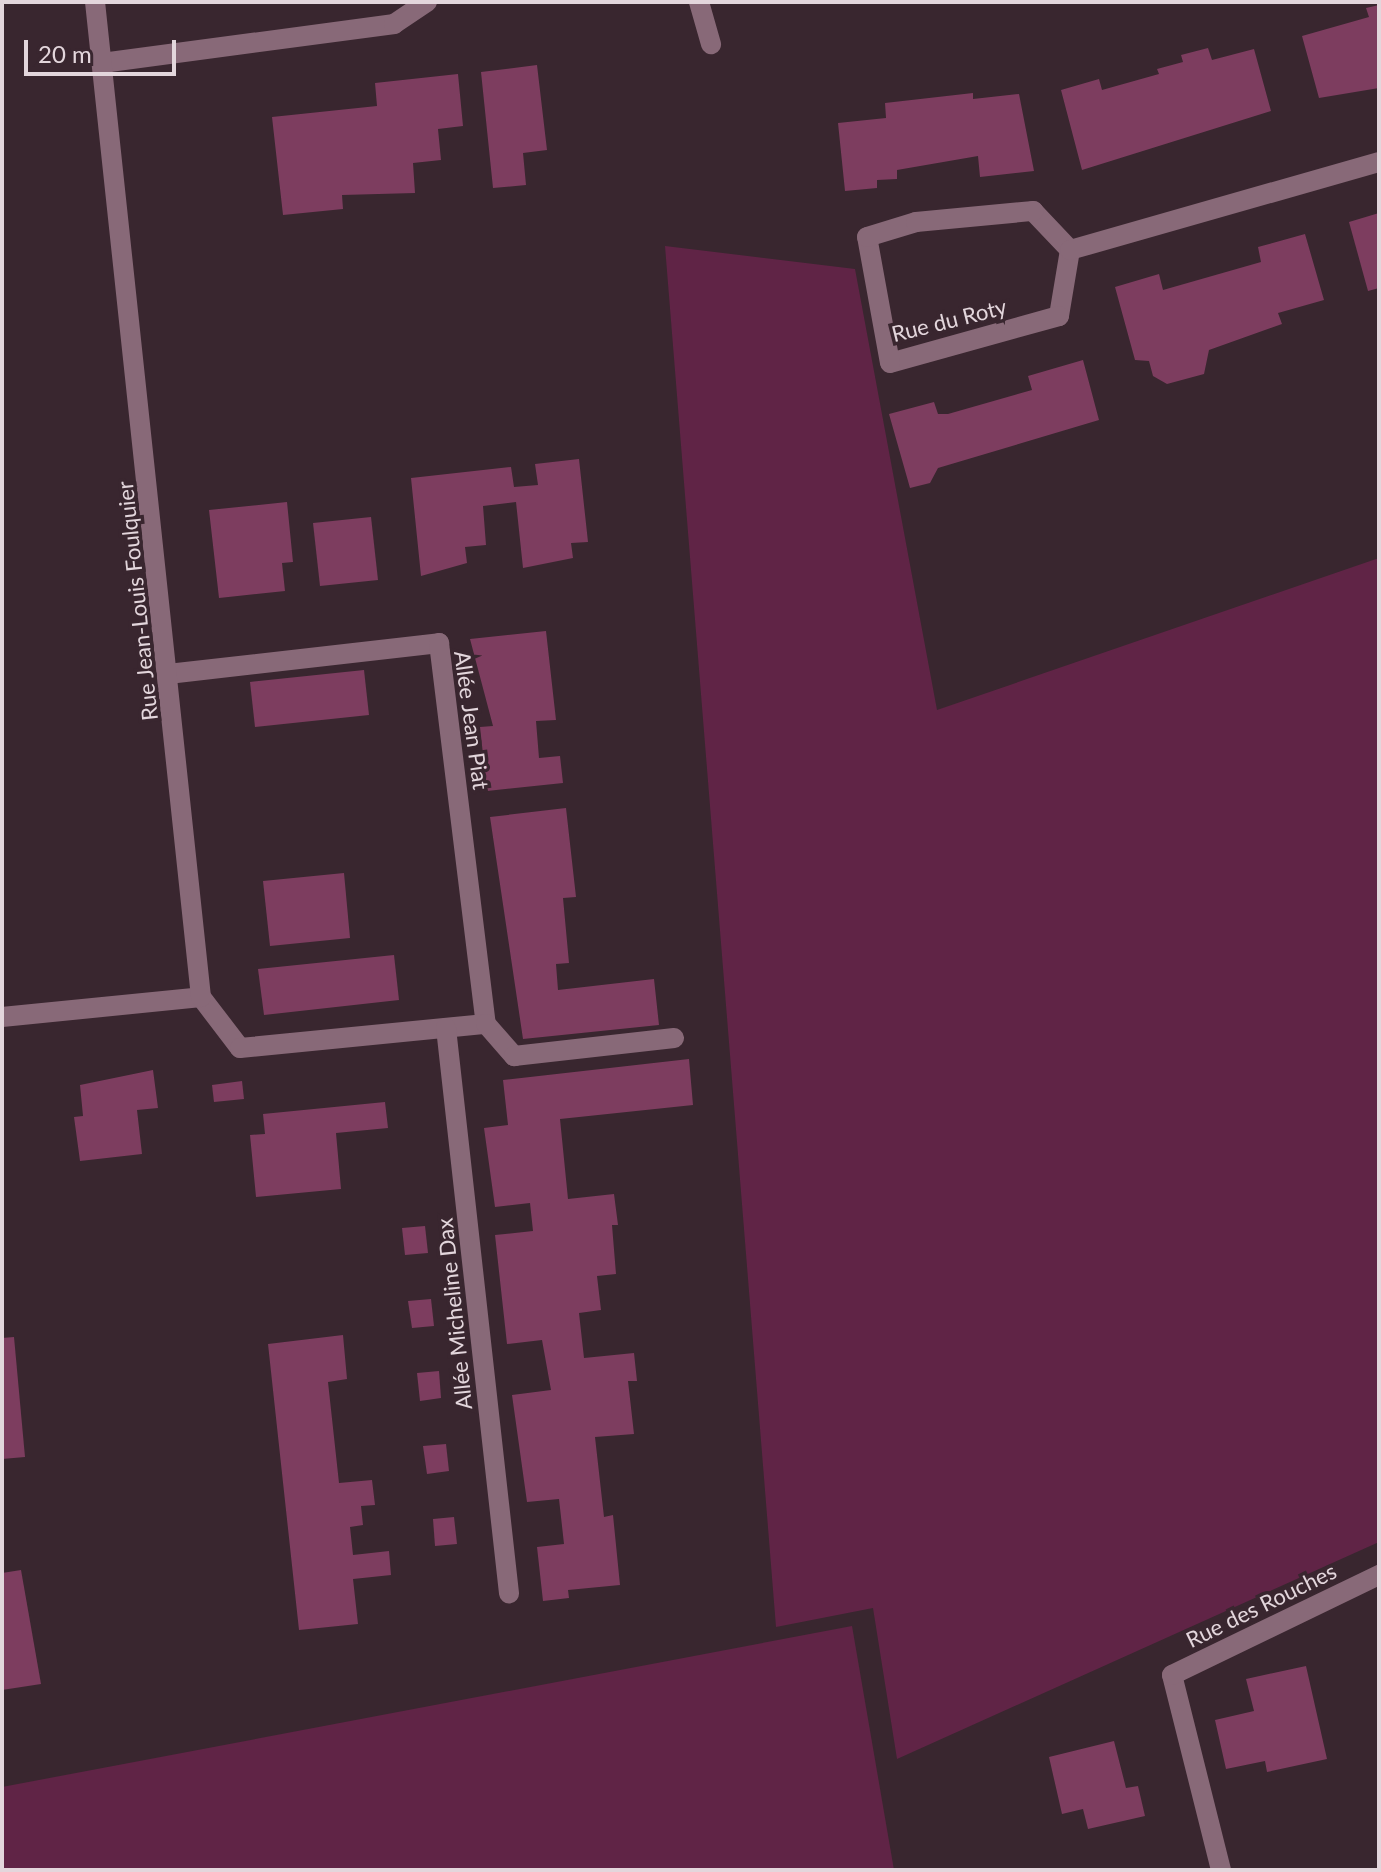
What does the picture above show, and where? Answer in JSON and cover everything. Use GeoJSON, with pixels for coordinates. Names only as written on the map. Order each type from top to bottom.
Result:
{"type":"FeatureCollection","features":[{"type":"Feature","properties":{"kind":"street","name":"Rue Jean-Louis Foulquier"},"geometry":{"type":"LineString","coordinates":[[95,2],[201,997]]}},
{"type":"Feature","properties":{"kind":"street"},"geometry":{"type":"LineString","coordinates":[[102,63],[394,24],[427,2]]}},
{"type":"Feature","properties":{"kind":"street"},"geometry":{"type":"LineString","coordinates":[[699,2],[711,44]]}},
{"type":"Feature","properties":{"kind":"street"},"geometry":{"type":"LineString","coordinates":[[1070,250],[1379,162]]}},
{"type":"Feature","properties":{"kind":"street","name":"Rue du Roty"},"geometry":{"type":"LineString","coordinates":[[1033,211],[1070,250],[1059,316],[890,363],[867,237],[916,222],[1033,211]]}},
{"type":"Feature","properties":{"kind":"street","name":"Allée Jean Piat"},"geometry":{"type":"LineString","coordinates":[[168,674],[439,643],[486,1024]]}},
{"type":"Feature","properties":{"kind":"street"},"geometry":{"type":"LineString","coordinates":[[2,1017],[201,997],[240,1048],[486,1024],[514,1056],[674,1038]]}},
{"type":"Feature","properties":{"kind":"street","name":"Allée Micheline Dax"},"geometry":{"type":"LineString","coordinates":[[446,1028],[509,1593]]}},
{"type":"Feature","properties":{"kind":"street","name":"Rue des Rouches"},"geometry":{"type":"LineString","coordinates":[[1221,1870],[1172,1675],[1379,1575]]}},
{"type":"Feature","properties":{"kind":"shaded area"},"geometry":{"type":"Polygon","coordinates":[[[665,246],[855,269],[937,710],[1379,558],[1379,1542],[897,1759],[873,1608],[776,1627],[665,246]]]}},
{"type":"Feature","properties":{"kind":"shaded area"},"geometry":{"type":"Polygon","coordinates":[[[852,1626],[894,1870],[2,1870],[2,1787],[852,1626]]]}},
{"type":"Feature","properties":{"kind":"building"},"geometry":{"type":"Polygon","coordinates":[[[1379,5],[1379,88],[1319,98],[1302,36],[1369,17],[1366,8],[1379,5]]]}},
{"type":"Feature","properties":{"kind":"building"},"geometry":{"type":"Polygon","coordinates":[[[1208,48],[1212,60],[1254,49],[1271,111],[1082,170],[1061,90],[1099,79],[1102,90],[1159,74],[1157,69],[1183,62],[1181,55],[1208,48]]]}},
{"type":"Feature","properties":{"kind":"building"},"geometry":{"type":"Polygon","coordinates":[[[537,65],[547,150],[523,153],[526,185],[493,188],[481,72],[537,65]]]}},
{"type":"Feature","properties":{"kind":"building"},"geometry":{"type":"Polygon","coordinates":[[[458,74],[463,126],[438,129],[441,160],[413,163],[415,193],[342,195],[343,209],[283,215],[272,117],[377,106],[375,83],[458,74]]]}},
{"type":"Feature","properties":{"kind":"building"},"geometry":{"type":"Polygon","coordinates":[[[973,93],[973,99],[1019,94],[1034,171],[980,177],[978,156],[897,170],[897,179],[877,180],[877,188],[845,191],[838,123],[886,118],[885,103],[973,93]]]}},
{"type":"Feature","properties":{"kind":"building"},"geometry":{"type":"Polygon","coordinates":[[[1379,213],[1379,288],[1368,291],[1349,222],[1379,213]]]}},
{"type":"Feature","properties":{"kind":"building"},"geometry":{"type":"Polygon","coordinates":[[[1305,234],[1324,300],[1278,313],[1282,324],[1209,350],[1204,374],[1167,384],[1153,376],[1149,361],[1135,360],[1115,287],[1159,274],[1163,290],[1261,262],[1258,247],[1305,234]]]}},
{"type":"Feature","properties":{"kind":"building"},"geometry":{"type":"Polygon","coordinates":[[[1083,360],[1099,420],[938,468],[930,483],[910,488],[889,414],[934,402],[938,414],[948,414],[1032,390],[1028,376],[1083,360]]]}},
{"type":"Feature","properties":{"kind":"building"},"geometry":{"type":"Polygon","coordinates":[[[579,459],[588,542],[571,543],[573,558],[523,568],[516,502],[483,506],[486,545],[465,547],[467,563],[421,576],[411,478],[511,467],[514,487],[538,485],[535,464],[579,459]]]}},
{"type":"Feature","properties":{"kind":"building"},"geometry":{"type":"Polygon","coordinates":[[[287,502],[293,562],[282,563],[285,591],[219,598],[209,510],[287,502]]]}},
{"type":"Feature","properties":{"kind":"building"},"geometry":{"type":"Polygon","coordinates":[[[371,517],[378,580],[320,586],[313,523],[371,517]]]}},
{"type":"Feature","properties":{"kind":"building"},"geometry":{"type":"Polygon","coordinates":[[[546,631],[556,720],[536,721],[539,758],[560,756],[563,783],[487,791],[480,727],[493,726],[470,639],[546,631]]]}},
{"type":"Feature","properties":{"kind":"building"},"geometry":{"type":"Polygon","coordinates":[[[364,670],[369,715],[255,727],[250,682],[364,670]]]}},
{"type":"Feature","properties":{"kind":"building"},"geometry":{"type":"Polygon","coordinates":[[[566,808],[576,897],[563,898],[569,963],[556,964],[558,990],[654,979],[659,1025],[523,1039],[490,817],[566,808]]]}},
{"type":"Feature","properties":{"kind":"building"},"geometry":{"type":"Polygon","coordinates":[[[344,873],[350,938],[270,946],[263,881],[344,873]]]}},
{"type":"Feature","properties":{"kind":"building"},"geometry":{"type":"Polygon","coordinates":[[[394,955],[399,1000],[264,1015],[258,969],[394,955]]]}},
{"type":"Feature","properties":{"kind":"building"},"geometry":{"type":"Polygon","coordinates":[[[689,1059],[693,1105],[560,1119],[568,1199],[614,1194],[618,1225],[612,1225],[616,1274],[597,1276],[601,1310],[579,1313],[584,1358],[634,1353],[637,1381],[628,1381],[634,1434],[595,1437],[604,1517],[613,1515],[620,1585],[568,1590],[569,1598],[543,1601],[537,1547],[564,1544],[559,1499],[527,1502],[512,1395],[551,1390],[542,1340],[507,1344],[495,1235],[533,1231],[530,1203],[495,1207],[484,1128],[508,1125],[503,1080],[689,1059]]]}},
{"type":"Feature","properties":{"kind":"building"},"geometry":{"type":"Polygon","coordinates":[[[153,1070],[158,1108],[137,1110],[142,1154],[80,1161],[74,1117],[83,1116],[80,1085],[153,1070]]]}},
{"type":"Feature","properties":{"kind":"building"},"geometry":{"type":"Polygon","coordinates":[[[242,1081],[244,1099],[214,1102],[212,1085],[242,1081]]]}},
{"type":"Feature","properties":{"kind":"building"},"geometry":{"type":"Polygon","coordinates":[[[385,1102],[388,1128],[336,1133],[341,1189],[256,1197],[250,1135],[265,1134],[263,1114],[385,1102]]]}},
{"type":"Feature","properties":{"kind":"building"},"geometry":{"type":"Polygon","coordinates":[[[425,1226],[428,1253],[405,1255],[402,1228],[425,1226]]]}},
{"type":"Feature","properties":{"kind":"building"},"geometry":{"type":"Polygon","coordinates":[[[431,1299],[434,1326],[412,1328],[408,1301],[431,1299]]]}},
{"type":"Feature","properties":{"kind":"building"},"geometry":{"type":"Polygon","coordinates":[[[343,1335],[347,1379],[328,1382],[339,1483],[372,1480],[375,1505],[361,1506],[363,1525],[350,1527],[353,1555],[389,1551],[391,1575],[353,1579],[358,1624],[299,1630],[268,1344],[343,1335]]]}},
{"type":"Feature","properties":{"kind":"building"},"geometry":{"type":"Polygon","coordinates":[[[14,1337],[25,1457],[2,1459],[2,1338],[14,1337]]]}},
{"type":"Feature","properties":{"kind":"building"},"geometry":{"type":"Polygon","coordinates":[[[439,1371],[441,1398],[420,1401],[417,1373],[439,1371]]]}},
{"type":"Feature","properties":{"kind":"building"},"geometry":{"type":"Polygon","coordinates":[[[446,1444],[449,1471],[427,1474],[423,1446],[446,1444]]]}},
{"type":"Feature","properties":{"kind":"building"},"geometry":{"type":"Polygon","coordinates":[[[454,1517],[457,1544],[435,1546],[433,1519],[454,1517]]]}},
{"type":"Feature","properties":{"kind":"building"},"geometry":{"type":"Polygon","coordinates":[[[21,1570],[41,1684],[2,1690],[2,1573],[21,1570]]]}},
{"type":"Feature","properties":{"kind":"building"},"geometry":{"type":"Polygon","coordinates":[[[1306,1666],[1327,1759],[1267,1772],[1265,1761],[1226,1769],[1215,1720],[1254,1711],[1246,1679],[1306,1666]]]}},
{"type":"Feature","properties":{"kind":"building"},"geometry":{"type":"Polygon","coordinates":[[[1114,1741],[1126,1788],[1138,1786],[1145,1816],[1088,1829],[1083,1809],[1062,1814],[1049,1757],[1114,1741]]]}}]}
